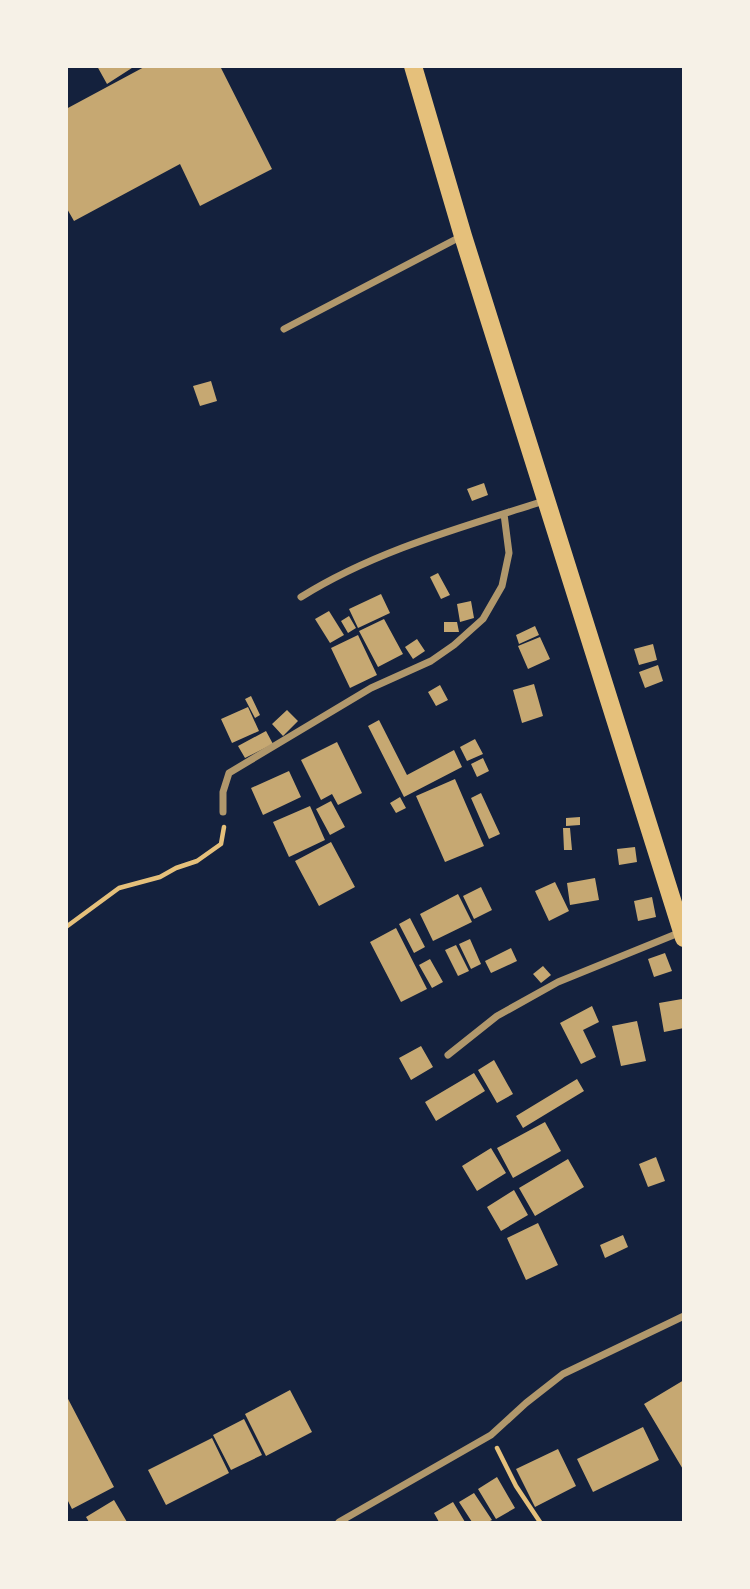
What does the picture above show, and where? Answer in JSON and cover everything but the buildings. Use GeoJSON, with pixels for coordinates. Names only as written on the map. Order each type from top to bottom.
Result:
{"type":"FeatureCollection","features":[{"type":"Feature","properties":{"kind":"main road"},"geometry":{"type":"LineString","coordinates":[[413,66],[463,236],[682,935]]}},
{"type":"Feature","properties":{"kind":"street"},"geometry":{"type":"LineString","coordinates":[[285,329],[463,236]]}},
{"type":"Feature","properties":{"kind":"street"},"geometry":{"type":"LineString","coordinates":[[301,597],[335,576],[377,557],[547,499]]}},
{"type":"Feature","properties":{"kind":"street"},"geometry":{"type":"LineString","coordinates":[[223,812],[223,792],[229,773],[371,688],[431,660],[454,645],[483,619],[502,586],[509,553],[504,514]]}},
{"type":"Feature","properties":{"kind":"street"},"geometry":{"type":"LineString","coordinates":[[448,1055],[497,1016],[558,982],[682,935]]}},
{"type":"Feature","properties":{"kind":"street"},"geometry":{"type":"LineString","coordinates":[[339,1522],[491,1435],[563,1374],[684,1316]]}},
{"type":"Feature","properties":{"kind":"path"},"geometry":{"type":"LineString","coordinates":[[66,927],[119,888],[160,877],[197,861],[220,844],[224,835],[223,812]]}},
{"type":"Feature","properties":{"kind":"path"},"geometry":{"type":"LineString","coordinates":[[491,1435],[516,1486],[540,1522]]}}]}
